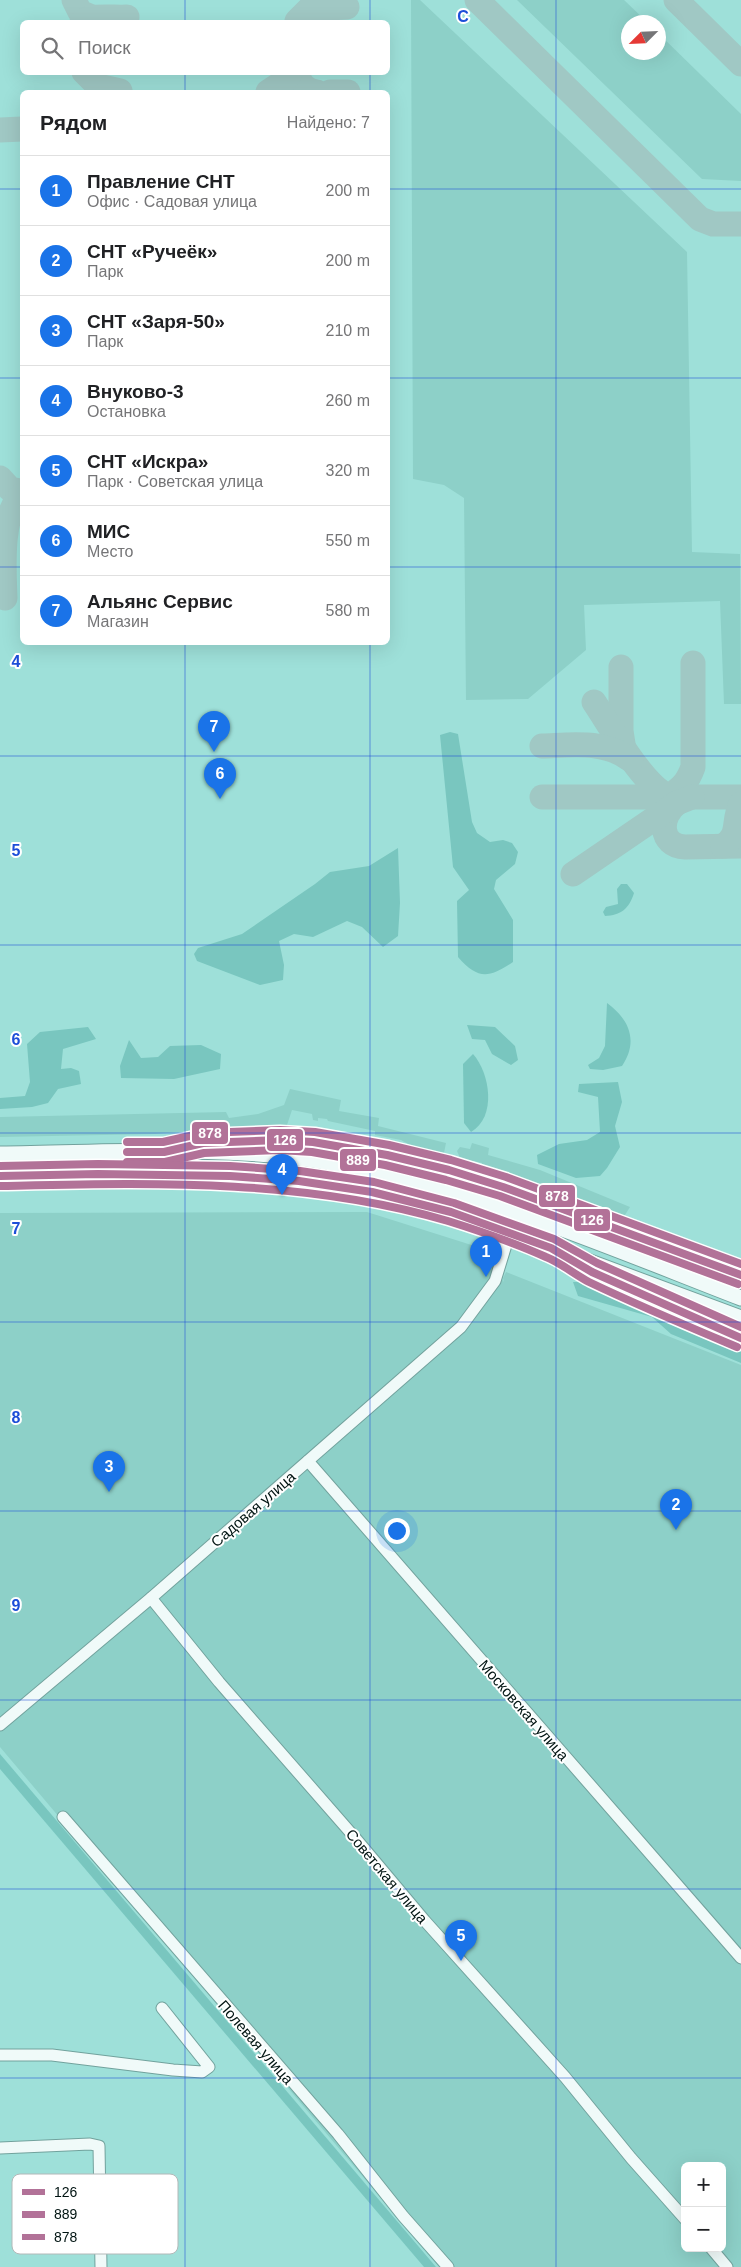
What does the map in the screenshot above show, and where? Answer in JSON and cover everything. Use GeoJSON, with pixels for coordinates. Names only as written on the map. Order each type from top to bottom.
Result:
{"type":"FeatureCollection","features":[{"type":"Feature","properties":{"kind":"main road"},"geometry":{"type":"LineString","coordinates":[[164,1152],[203,1143],[294,1140],[387,1155],[449,1170],[503,1187],[741,1275]]}},
{"type":"Feature","properties":{"kind":"main road"},"geometry":{"type":"LineString","coordinates":[[0,1154],[164,1152],[252,1154],[313,1160],[406,1179],[501,1207],[741,1298]]}},
{"type":"Feature","properties":{"kind":"main road"},"geometry":{"type":"LineString","coordinates":[[0,1176],[166,1174],[299,1181],[379,1194],[451,1212],[510,1232],[741,1318]]}},
{"type":"Feature","properties":{"kind":"main road"},"geometry":{"type":"LineString","coordinates":[[551,1248],[600,1276],[741,1338]]}},
{"type":"Feature","properties":{"kind":"street","name":"Садовая улица"},"geometry":{"type":"LineString","coordinates":[[0,1725],[150,1598],[461,1326],[495,1282],[510,1232]]}},
{"type":"Feature","properties":{"kind":"street","name":"Московская улица"},"geometry":{"type":"LineString","coordinates":[[308,1461],[741,1958]]}},
{"type":"Feature","properties":{"kind":"street","name":"Советская улица"},"geometry":{"type":"LineString","coordinates":[[150,1598],[219,1682],[425,1921],[565,2077],[631,2158],[681,2214]]}},
{"type":"Feature","properties":{"kind":"street","name":"Полевая улица"},"geometry":{"type":"LineString","coordinates":[[63,1818],[338,2134],[403,2216],[448,2267]]}},
{"type":"Feature","properties":{"kind":"street"},"geometry":{"type":"LineString","coordinates":[[0,2056],[52,2055],[202,2072],[209,2066],[162,2008]]}},
{"type":"Feature","properties":{"kind":"street"},"geometry":{"type":"LineString","coordinates":[[0,2148],[90,2144],[99,2146],[99,2174]]}},
{"type":"Feature","properties":{"kind":"street"},"geometry":{"type":"LineString","coordinates":[[714,2252],[727,2267]]}},
{"type":"Feature","properties":{"kind":"street"},"geometry":{"type":"LineString","coordinates":[[100,2254],[100,2267]]}},
{"type":"Feature","properties":{"kind":"green space"},"geometry":{"type":"Polygon","coordinates":[[[411,0],[420,0],[687,252],[692,552],[740,554],[741,704],[724,704],[720,601],[584,605],[586,650],[528,699],[466,700],[464,498],[444,485],[413,479],[411,0]]]}},
{"type":"Feature","properties":{"kind":"green space"},"geometry":{"type":"Polygon","coordinates":[[[517,0],[624,0],[640,15],[621,15],[621,60],[666,60],[666,41],[741,114],[741,181],[702,179],[517,0]]]}},
{"type":"Feature","properties":{"kind":"green space"},"geometry":{"type":"Polygon","coordinates":[[[290,1089],[341,1100],[339,1111],[379,1118],[378,1126],[446,1143],[444,1153],[417,1149],[401,1140],[375,1135],[375,1131],[328,1121],[327,1119],[318,1118],[318,1121],[313,1120],[312,1114],[292,1110],[287,1125],[155,1134],[0,1137],[0,1117],[226,1112],[229,1118],[258,1114],[284,1105],[290,1089]]]}},
{"type":"Feature","properties":{"kind":"green space"},"geometry":{"type":"Polygon","coordinates":[[[472,1143],[489,1148],[488,1155],[540,1170],[630,1207],[625,1215],[616,1216],[482,1167],[482,1163],[473,1161],[471,1163],[460,1158],[457,1151],[460,1147],[470,1149],[472,1143]]]}},
{"type":"Feature","properties":{"kind":"green space"},"geometry":{"type":"Polygon","coordinates":[[[367,1212],[481,1248],[504,1282],[503,1278],[506,1272],[741,1365],[741,2267],[439,2267],[0,1747],[0,1213],[367,1212]]]}},
{"type":"Feature","properties":{"kind":"shaded area"},"geometry":{"type":"Polygon","coordinates":[[[450,732],[458,734],[472,822],[477,833],[490,842],[503,840],[512,843],[518,852],[515,864],[496,880],[494,889],[513,920],[513,962],[490,974],[478,973],[472,970],[458,957],[457,901],[469,890],[453,867],[440,735],[450,732]]]}},
{"type":"Feature","properties":{"kind":"shaded area"},"geometry":{"type":"Polygon","coordinates":[[[398,848],[400,903],[398,936],[383,947],[362,927],[347,921],[313,937],[294,934],[279,941],[284,965],[283,980],[260,985],[197,961],[194,954],[198,948],[242,934],[330,872],[369,866],[398,848]]]}},
{"type":"Feature","properties":{"kind":"shaded area"},"geometry":{"type":"Polygon","coordinates":[[[621,884],[627,884],[634,893],[630,903],[620,913],[605,916],[603,912],[606,907],[618,904],[617,889],[621,884]]]}},
{"type":"Feature","properties":{"kind":"shaded area"},"geometry":{"type":"Polygon","coordinates":[[[607,1003],[615,1009],[626,1023],[631,1039],[630,1048],[622,1066],[603,1070],[590,1069],[588,1065],[599,1058],[605,1046],[607,1003]]]}},
{"type":"Feature","properties":{"kind":"shaded area"},"geometry":{"type":"Polygon","coordinates":[[[467,1025],[495,1027],[515,1046],[518,1060],[511,1065],[492,1054],[485,1040],[472,1039],[467,1025]]]}},
{"type":"Feature","properties":{"kind":"shaded area"},"geometry":{"type":"Polygon","coordinates":[[[88,1027],[96,1039],[63,1049],[61,1069],[71,1068],[79,1071],[81,1084],[58,1089],[48,1103],[32,1107],[0,1109],[0,1098],[25,1096],[30,1082],[27,1044],[40,1032],[88,1027]]]}},
{"type":"Feature","properties":{"kind":"shaded area"},"geometry":{"type":"Polygon","coordinates":[[[129,1040],[141,1058],[158,1057],[170,1046],[201,1045],[221,1054],[220,1069],[174,1079],[121,1078],[120,1066],[129,1040]]]}},
{"type":"Feature","properties":{"kind":"shaded area"},"geometry":{"type":"Polygon","coordinates":[[[473,1054],[484,1072],[487,1083],[488,1106],[485,1116],[471,1132],[464,1123],[463,1064],[473,1054]]]}},
{"type":"Feature","properties":{"kind":"shaded area"},"geometry":{"type":"Polygon","coordinates":[[[618,1082],[622,1102],[615,1126],[620,1147],[600,1176],[576,1178],[538,1164],[537,1155],[559,1144],[587,1140],[600,1132],[598,1097],[578,1092],[579,1084],[618,1082]]]}},
{"type":"Feature","properties":{"kind":"shaded area"},"geometry":{"type":"Polygon","coordinates":[[[573,1282],[581,1282],[741,1352],[741,1363],[671,1334],[652,1317],[578,1296],[573,1282]]]}},
{"type":"Feature","properties":{"kind":"shaded area"},"geometry":{"type":"Polygon","coordinates":[[[0,1754],[436,2267],[424,2267],[0,1769],[0,1754]]]}},
{"type":"Feature","properties":{"kind":"taxiway"},"geometry":{"type":"LineString","coordinates":[[74,0],[80,12],[94,18]]}},
{"type":"Feature","properties":{"kind":"taxiway"},"geometry":{"type":"LineString","coordinates":[[477,0],[700,219],[713,224],[741,224]]}},
{"type":"Feature","properties":{"kind":"taxiway"},"geometry":{"type":"LineString","coordinates":[[676,0],[741,64]]}},
{"type":"Feature","properties":{"kind":"taxiway"},"geometry":{"type":"LineString","coordinates":[[298,20],[309,9],[347,7]]}},
{"type":"Feature","properties":{"kind":"taxiway"},"geometry":{"type":"LineString","coordinates":[[87,20],[97,17],[127,17]]}},
{"type":"Feature","properties":{"kind":"taxiway"},"geometry":{"type":"LineString","coordinates":[[87,75],[98,86],[116,90]]}},
{"type":"Feature","properties":{"kind":"taxiway"},"geometry":{"type":"LineString","coordinates":[[271,90],[283,82],[289,75]]}},
{"type":"Feature","properties":{"kind":"taxiway"},"geometry":{"type":"LineString","coordinates":[[298,75],[304,86],[309,90]]}},
{"type":"Feature","properties":{"kind":"taxiway"},"geometry":{"type":"LineString","coordinates":[[0,130],[20,129]]}},
{"type":"Feature","properties":{"kind":"taxiway"},"geometry":{"type":"LineString","coordinates":[[0,478],[10,489],[20,491]]}},
{"type":"Feature","properties":{"kind":"taxiway"},"geometry":{"type":"LineString","coordinates":[[5,598],[4,557],[7,528],[15,503],[20,497]]}},
{"type":"Feature","properties":{"kind":"taxiway"},"geometry":{"type":"LineString","coordinates":[[594,702],[638,768],[658,790],[668,796],[684,784],[693,767],[693,663]]}},
{"type":"Feature","properties":{"kind":"taxiway"},"geometry":{"type":"LineString","coordinates":[[621,667],[621,731],[623,744]]}},
{"type":"Feature","properties":{"kind":"taxiway"},"geometry":{"type":"LineString","coordinates":[[542,746],[588,745],[610,749],[631,760]]}},
{"type":"Feature","properties":{"kind":"taxiway"},"geometry":{"type":"LineString","coordinates":[[542,797],[741,797]]}},
{"type":"Feature","properties":{"kind":"taxiway"},"geometry":{"type":"LineString","coordinates":[[573,874],[677,803],[692,797]]}},
{"type":"Feature","properties":{"kind":"taxiway"},"geometry":{"type":"LineString","coordinates":[[677,803],[667,815],[665,822],[664,830],[670,842],[685,847],[741,846]]}},
{"type":"Feature","properties":{"kind":"taxiway"},"geometry":{"type":"LineString","coordinates":[[723,846],[729,842],[734,833],[741,804]]}},
{"type":"Feature","properties":{"kind":"transit line","name":"878"},"geometry":{"type":"LineString","coordinates":[[127,1142],[163,1142],[203,1133],[280,1130],[315,1132],[389,1145],[451,1160],[506,1177],[741,1264]]}},
{"type":"Feature","properties":{"kind":"transit line","name":"126"},"geometry":{"type":"LineString","coordinates":[[127,1152],[164,1152],[203,1143],[279,1140],[313,1142],[387,1155],[449,1170],[503,1187],[741,1275]]}},
{"type":"Feature","properties":{"kind":"transit line","name":"889"},"geometry":{"type":"LineString","coordinates":[[127,1162],[165,1162],[204,1153],[279,1150],[312,1152],[385,1165],[500,1196],[738,1284]]}},
{"type":"Feature","properties":{"kind":"transit line","name":"878"},"geometry":{"type":"LineString","coordinates":[[0,1166],[98,1164],[230,1166],[300,1171],[374,1182],[454,1203],[554,1239],[597,1263],[741,1327]]}},
{"type":"Feature","properties":{"kind":"transit line","name":"126"},"geometry":{"type":"LineString","coordinates":[[0,1176],[98,1174],[230,1176],[299,1181],[372,1192],[451,1212],[551,1248],[592,1272],[741,1338]]}},
{"type":"Feature","properties":{"kind":"transit line","name":"889"},"geometry":{"type":"LineString","coordinates":[[0,1186],[113,1184],[226,1186],[338,1197],[393,1207],[485,1233],[552,1259],[607,1291],[737,1347]]}},
{"type":"Feature","properties":{"kind":"place","name":"Альянс Сервис"},"geometry":{"type":"Point","coordinates":[214,752]}},
{"type":"Feature","properties":{"kind":"place","name":"МИС"},"geometry":{"type":"Point","coordinates":[220,799]}},
{"type":"Feature","properties":{"kind":"place","name":"Внуково-3"},"geometry":{"type":"Point","coordinates":[282,1195]}},
{"type":"Feature","properties":{"kind":"place","name":"Правление СНТ"},"geometry":{"type":"Point","coordinates":[486,1277]}},
{"type":"Feature","properties":{"kind":"place","name":"СНТ «Заря-50»"},"geometry":{"type":"Point","coordinates":[109,1492]}},
{"type":"Feature","properties":{"kind":"place","name":"СНТ «Ручеёк»"},"geometry":{"type":"Point","coordinates":[676,1530]}},
{"type":"Feature","properties":{"kind":"place","name":"СНТ «Искра»"},"geometry":{"type":"Point","coordinates":[461,1961]}}]}
